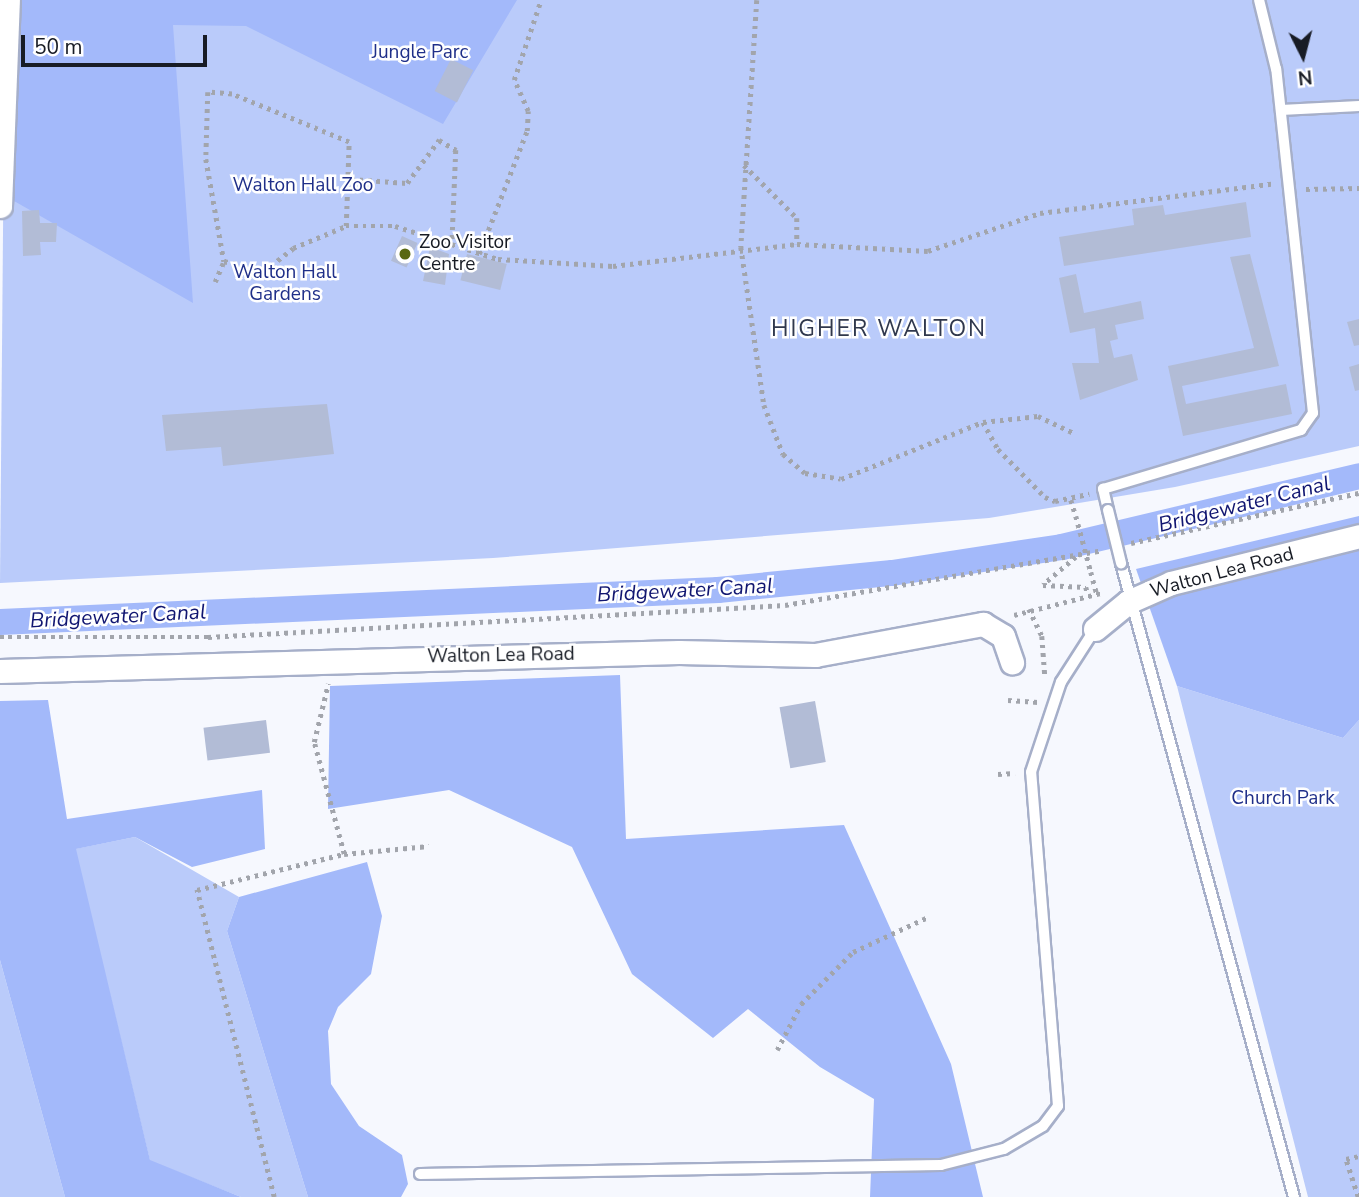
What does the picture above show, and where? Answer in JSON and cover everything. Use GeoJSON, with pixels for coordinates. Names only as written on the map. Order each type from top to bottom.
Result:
{"type":"FeatureCollection","features":[{"type":"Feature","properties":{"kind":"street"},"geometry":{"type":"LineString","coordinates":[[0,206],[8,0]]}},
{"type":"Feature","properties":{"kind":"street","name":"Walton Lea Road"},"geometry":{"type":"LineString","coordinates":[[1095,629],[1126,595],[1359,536]]}},
{"type":"Feature","properties":{"kind":"street","name":"Walton Lea Road"},"geometry":{"type":"LineString","coordinates":[[0,671],[334,661],[815,655],[973,625],[998,630]]}},
{"type":"Feature","properties":{"kind":"street"},"geometry":{"type":"LineString","coordinates":[[998,630],[1012,662]]}},
{"type":"Feature","properties":{"kind":"lane"},"geometry":{"type":"LineString","coordinates":[[1259,0],[1281,110],[1291,185],[1310,422],[1301,430],[1103,489],[1126,595],[1294,1197]]}},
{"type":"Feature","properties":{"kind":"lane"},"geometry":{"type":"LineString","coordinates":[[1281,110],[1359,106]]}},
{"type":"Feature","properties":{"kind":"lane"},"geometry":{"type":"LineString","coordinates":[[420,1174],[941,1165],[1004,1149],[1042,1126],[1058,1106],[1058,1082],[1031,772],[1052,705],[1095,629]]}},
{"type":"Feature","properties":{"kind":"path"},"geometry":{"type":"LineString","coordinates":[[479,254],[527,131],[528,111],[514,80],[541,0]]}},
{"type":"Feature","properties":{"kind":"path"},"geometry":{"type":"LineString","coordinates":[[755,2],[743,165],[741,247],[764,405],[792,465],[822,479],[841,479],[983,422],[1038,416],[1076,434]]}},
{"type":"Feature","properties":{"kind":"path"},"geometry":{"type":"LineString","coordinates":[[215,282],[224,261],[206,159],[208,92],[232,94],[332,131],[349,142],[351,179],[346,226]]}},
{"type":"Feature","properties":{"kind":"path"},"geometry":{"type":"LineString","coordinates":[[351,179],[407,183],[439,140],[456,150],[453,246]]}},
{"type":"Feature","properties":{"kind":"path"},"geometry":{"type":"LineString","coordinates":[[743,165],[797,218],[797,244]]}},
{"type":"Feature","properties":{"kind":"path"},"geometry":{"type":"LineString","coordinates":[[224,261],[264,271],[293,248],[346,226],[395,226],[479,254],[613,266],[741,247],[797,244],[928,251],[1040,213],[1291,185],[1359,188]]}},
{"type":"Feature","properties":{"kind":"path"},"geometry":{"type":"LineString","coordinates":[[983,422],[998,449],[1045,496],[1071,500],[1103,489]]}},
{"type":"Feature","properties":{"kind":"path"},"geometry":{"type":"LineString","coordinates":[[1122,545],[1359,493]]}},
{"type":"Feature","properties":{"kind":"path"},"geometry":{"type":"LineString","coordinates":[[1071,500],[1097,594]]}},
{"type":"Feature","properties":{"kind":"path"},"geometry":{"type":"LineString","coordinates":[[0,636],[208,638],[785,605],[1078,556],[1111,548]]}},
{"type":"Feature","properties":{"kind":"path"},"geometry":{"type":"LineString","coordinates":[[1078,556],[1043,585],[1086,587],[1088,595]]}},
{"type":"Feature","properties":{"kind":"path","name":"Walton Lea Road"},"geometry":{"type":"LineString","coordinates":[[998,630],[1029,610],[1088,595],[1126,595]]}},
{"type":"Feature","properties":{"kind":"path"},"geometry":{"type":"LineString","coordinates":[[1029,610],[1042,636],[1045,675],[1033,701]]}},
{"type":"Feature","properties":{"kind":"path"},"geometry":{"type":"LineString","coordinates":[[334,661],[314,742],[344,854]]}},
{"type":"Feature","properties":{"kind":"path"},"geometry":{"type":"LineString","coordinates":[[1008,700],[1052,705]]}},
{"type":"Feature","properties":{"kind":"path"},"geometry":{"type":"LineString","coordinates":[[274,1197],[197,890],[344,854],[429,846]]}},
{"type":"Feature","properties":{"kind":"path"},"geometry":{"type":"LineString","coordinates":[[777,1050],[801,1004],[853,952],[926,918]]}},
{"type":"Feature","properties":{"kind":"path"},"geometry":{"type":"LineString","coordinates":[[1358,1197],[1346,1159],[1359,1156]]}},
{"type":"Feature","properties":{"kind":"green space","name":"Walton Hall Gardens"},"geometry":{"type":"Polygon","coordinates":[[[5,0],[1359,0],[1359,446],[1175,487],[989,518],[493,558],[0,583],[5,0]]]}},
{"type":"Feature","properties":{"kind":"green space","name":"Church Park"},"geometry":{"type":"Polygon","coordinates":[[[1177,686],[1343,738],[1359,720],[1359,1197],[1308,1197],[1177,686]]]}},
{"type":"Feature","properties":{"kind":"green space"},"geometry":{"type":"Polygon","coordinates":[[[135,837],[239,897],[227,931],[308,1197],[241,1197],[150,1161],[75,849],[135,837]]]}},
{"type":"Feature","properties":{"kind":"green space"},"geometry":{"type":"Polygon","coordinates":[[[0,960],[65,1197],[0,1197],[0,960]]]}},
{"type":"Feature","properties":{"kind":"shaded area"},"geometry":{"type":"Polygon","coordinates":[[[5,0],[517,0],[443,124],[246,26],[173,25],[193,303],[0,193],[5,0]]]}},
{"type":"Feature","properties":{"kind":"shaded area"},"geometry":{"type":"Polygon","coordinates":[[[1359,516],[1359,720],[1343,738],[1177,686],[1136,569],[1359,516]]]}},
{"type":"Feature","properties":{"kind":"shaded area"},"geometry":{"type":"Polygon","coordinates":[[[620,675],[626,839],[844,825],[951,1064],[983,1197],[870,1197],[874,1099],[820,1067],[748,1009],[713,1038],[632,974],[572,847],[449,790],[328,809],[330,686],[620,675]]]}},
{"type":"Feature","properties":{"kind":"shaded area"},"geometry":{"type":"Polygon","coordinates":[[[48,700],[67,819],[262,790],[265,849],[192,867],[135,837],[76,849],[150,1160],[241,1197],[65,1197],[0,960],[0,701],[48,700]]]}},
{"type":"Feature","properties":{"kind":"shaded area"},"geometry":{"type":"Polygon","coordinates":[[[367,862],[382,916],[371,974],[338,1007],[328,1031],[331,1084],[359,1126],[402,1155],[408,1184],[401,1197],[308,1197],[227,931],[239,897],[367,862]]]}},
{"type":"Feature","properties":{"kind":"building"},"geometry":{"type":"Polygon","coordinates":[[[451,59],[473,70],[457,102],[435,91],[451,59]]]}},
{"type":"Feature","properties":{"kind":"building"},"geometry":{"type":"Polygon","coordinates":[[[1246,202],[1251,237],[1064,266],[1059,237],[1134,225],[1132,209],[1163,205],[1165,215],[1246,202]]]}},
{"type":"Feature","properties":{"kind":"building"},"geometry":{"type":"Polygon","coordinates":[[[39,210],[40,223],[57,223],[56,242],[40,242],[41,255],[23,256],[22,211],[39,210]]]}},
{"type":"Feature","properties":{"kind":"building","name":"Zoo Visitor Centre"},"geometry":{"type":"Polygon","coordinates":[[[402,236],[418,243],[407,268],[391,261],[402,236]]]}},
{"type":"Feature","properties":{"kind":"building"},"geometry":{"type":"Polygon","coordinates":[[[430,247],[449,254],[445,285],[423,281],[430,247]]]}},
{"type":"Feature","properties":{"kind":"building"},"geometry":{"type":"Polygon","coordinates":[[[467,254],[507,264],[500,290],[460,280],[467,254]]]}},
{"type":"Feature","properties":{"kind":"building"},"geometry":{"type":"Polygon","coordinates":[[[1250,254],[1279,366],[1182,386],[1186,404],[1286,384],[1292,414],[1183,436],[1168,366],[1254,348],[1230,257],[1250,254]]]}},
{"type":"Feature","properties":{"kind":"building"},"geometry":{"type":"Polygon","coordinates":[[[1076,274],[1084,313],[1141,301],[1144,319],[1115,325],[1118,339],[1110,341],[1114,358],[1132,354],[1138,380],[1080,400],[1072,363],[1099,363],[1095,328],[1070,333],[1059,278],[1076,274]]]}},
{"type":"Feature","properties":{"kind":"building"},"geometry":{"type":"Polygon","coordinates":[[[1359,319],[1359,345],[1354,346],[1347,322],[1359,319]]]}},
{"type":"Feature","properties":{"kind":"building"},"geometry":{"type":"Polygon","coordinates":[[[1359,364],[1359,390],[1355,391],[1349,367],[1359,364]]]}},
{"type":"Feature","properties":{"kind":"building"},"geometry":{"type":"Polygon","coordinates":[[[327,404],[334,454],[223,466],[221,447],[166,451],[162,415],[327,404]]]}},
{"type":"Feature","properties":{"kind":"building"},"geometry":{"type":"Polygon","coordinates":[[[815,701],[826,762],[790,768],[780,707],[815,701]]]}},
{"type":"Feature","properties":{"kind":"building"},"geometry":{"type":"Polygon","coordinates":[[[266,720],[270,753],[207,760],[203,728],[266,720]]]}},
{"type":"Feature","properties":{"kind":"waterway","name":"Bridgewater Canal"},"geometry":{"type":"LineString","coordinates":[[0,622],[718,590],[892,573],[1062,547],[1359,476]]}},
{"type":"Feature","properties":{"kind":"place","name":"Zoo Visitor Centre"},"geometry":{"type":"Point","coordinates":[405,254]}},
{"type":"Feature","properties":{"kind":"district","name":"HIGHER WALTON"},"geometry":{"type":"Point","coordinates":[879,329]}},
{"type":"Feature","properties":{"kind":"park label","name":"Jungle Parc"},"geometry":{"type":"Point","coordinates":[420,53]}},
{"type":"Feature","properties":{"kind":"park label","name":"Walton Hall Zoo"},"geometry":{"type":"Point","coordinates":[303,186]}}]}
